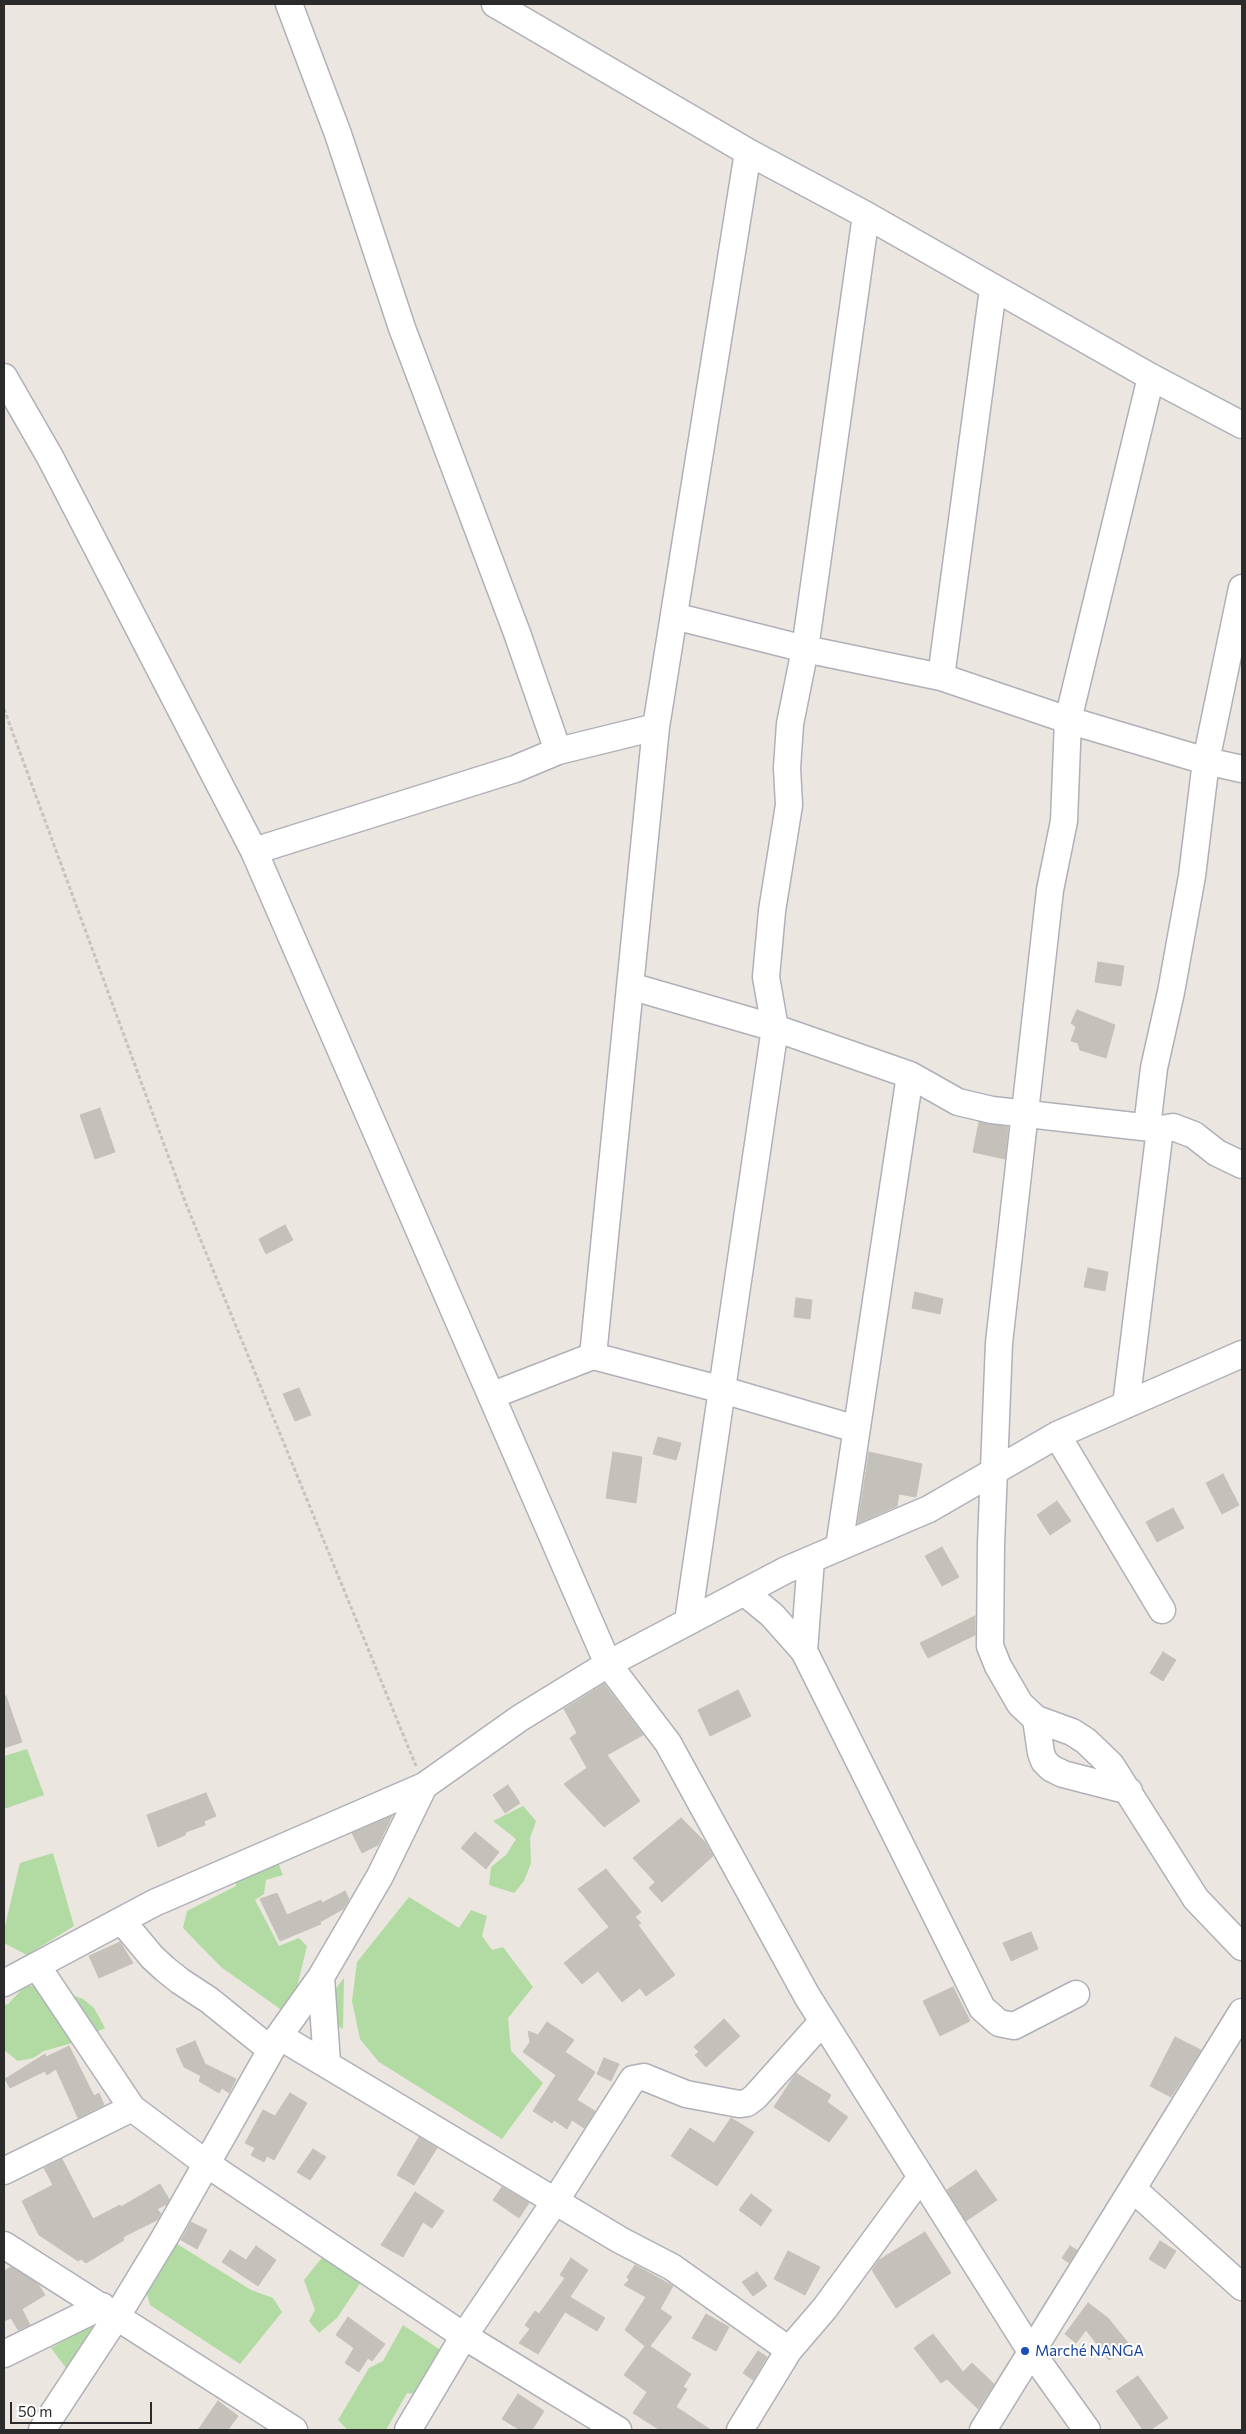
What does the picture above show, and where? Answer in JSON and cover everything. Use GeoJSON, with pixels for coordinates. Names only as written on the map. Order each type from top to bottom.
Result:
{"type":"FeatureCollection","features":[{"type":"Feature","properties":{"kind":"street"},"geometry":{"type":"LineString","coordinates":[[289,4],[338,134],[402,328],[517,633],[558,750]]}},
{"type":"Feature","properties":{"kind":"street"},"geometry":{"type":"LineString","coordinates":[[495,4],[748,152],[866,215],[993,289],[1151,377],[1242,425]]}},
{"type":"Feature","properties":{"kind":"street"},"geometry":{"type":"LineString","coordinates":[[593,1356],[656,727],[748,152]]}},
{"type":"Feature","properties":{"kind":"street"},"geometry":{"type":"LineString","coordinates":[[688,1621],[775,1028],[766,977],[772,911],[789,805],[787,768],[790,724],[805,649],[866,215]]}},
{"type":"Feature","properties":{"kind":"street"},"geometry":{"type":"LineString","coordinates":[[941,677],[993,289]]}},
{"type":"Feature","properties":{"kind":"street"},"geometry":{"type":"LineString","coordinates":[[4,377],[50,457],[254,851],[493,1395],[608,1664],[668,1743],[823,2022],[1032,2353],[1087,2430]]}},
{"type":"Feature","properties":{"kind":"street"},"geometry":{"type":"LineString","coordinates":[[1151,377],[1068,720],[1064,821],[1050,890],[999,1343],[994,1439],[995,1469],[990,1544],[990,1646],[998,1666],[1020,1704],[1036,1719],[1072,1732],[1086,1741],[1111,1765],[1196,1899],[1242,1947]]}},
{"type":"Feature","properties":{"kind":"street"},"geometry":{"type":"LineString","coordinates":[[1126,1405],[1153,1128],[1154,1068],[1171,992],[1192,876],[1206,762],[1242,588]]}},
{"type":"Feature","properties":{"kind":"street"},"geometry":{"type":"LineString","coordinates":[[674,616],[805,649],[941,677],[1068,720],[1206,762],[1242,769]]}},
{"type":"Feature","properties":{"kind":"street"},"geometry":{"type":"LineString","coordinates":[[254,851],[515,769],[558,750],[656,727]]}},
{"type":"Feature","properties":{"kind":"street"},"geometry":{"type":"LineString","coordinates":[[630,986],[775,1028],[910,1075],[958,1102],[992,1110],[1153,1128],[1173,1127],[1194,1135],[1217,1154],[1242,1165]]}},
{"type":"Feature","properties":{"kind":"street"},"geometry":{"type":"LineString","coordinates":[[839,1548],[910,1075]]}},
{"type":"Feature","properties":{"kind":"street"},"geometry":{"type":"LineString","coordinates":[[4,1983],[154,1903],[424,1786],[520,1718],[608,1664],[688,1621],[811,1560],[929,1508],[1057,1435],[1242,1354]]}},
{"type":"Feature","properties":{"kind":"street"},"geometry":{"type":"LineString","coordinates":[[493,1395],[593,1356],[723,1390],[856,1429]]}},
{"type":"Feature","properties":{"kind":"street"},"geometry":{"type":"LineString","coordinates":[[1057,1435],[1162,1610]]}},
{"type":"Feature","properties":{"kind":"street"},"geometry":{"type":"LineString","coordinates":[[804,1651],[811,1560]]}},
{"type":"Feature","properties":{"kind":"street"},"geometry":{"type":"LineString","coordinates":[[744,1592],[772,1615],[804,1651],[982,2008],[999,2023],[1014,2026],[1076,1994]]}},
{"type":"Feature","properties":{"kind":"street"},"geometry":{"type":"LineString","coordinates":[[1036,1719],[1041,1753],[1051,1768],[1063,1774],[1129,1791]]}},
{"type":"Feature","properties":{"kind":"street"},"geometry":{"type":"LineString","coordinates":[[42,2430],[109,2311],[207,2164],[275,2043],[321,1977],[380,1876],[424,1786]]}},
{"type":"Feature","properties":{"kind":"street"},"geometry":{"type":"LineString","coordinates":[[122,1920],[152,1957],[172,1975],[275,2043],[326,2063],[620,2240],[672,2267],[789,2350]]}},
{"type":"Feature","properties":{"kind":"street"},"geometry":{"type":"LineString","coordinates":[[37,1966],[132,2108],[207,2164],[464,2336],[618,2430]]}},
{"type":"Feature","properties":{"kind":"street"},"geometry":{"type":"LineString","coordinates":[[321,1977],[326,2063]]}},
{"type":"Feature","properties":{"kind":"street"},"geometry":{"type":"LineString","coordinates":[[983,2430],[1242,2012]]}},
{"type":"Feature","properties":{"kind":"street"},"geometry":{"type":"LineString","coordinates":[[408,2430],[464,2336],[556,2200],[633,2079],[644,2077],[656,2084],[686,2094],[739,2104],[747,2103],[755,2098],[823,2022]]}},
{"type":"Feature","properties":{"kind":"street"},"geometry":{"type":"LineString","coordinates":[[4,2171],[132,2108]]}},
{"type":"Feature","properties":{"kind":"street"},"geometry":{"type":"LineString","coordinates":[[740,2430],[789,2350],[825,2308],[921,2177]]}},
{"type":"Feature","properties":{"kind":"street"},"geometry":{"type":"LineString","coordinates":[[1133,2188],[1242,2287]]}},
{"type":"Feature","properties":{"kind":"street"},"geometry":{"type":"LineString","coordinates":[[4,2245],[294,2430]]}},
{"type":"Feature","properties":{"kind":"street"},"geometry":{"type":"LineString","coordinates":[[4,2354],[109,2311]]}},
{"type":"Feature","properties":{"kind":"path"},"geometry":{"type":"LineString","coordinates":[[4,709],[186,1204],[424,1786]]}},
{"type":"Feature","properties":{"kind":"green space"},"geometry":{"type":"Polygon","coordinates":[[[27,1749],[44,1795],[4,1809],[4,1756],[27,1749]]]}},
{"type":"Feature","properties":{"kind":"green space"},"geometry":{"type":"Polygon","coordinates":[[[523,1806],[536,1821],[530,1838],[531,1863],[524,1881],[514,1893],[489,1885],[491,1867],[506,1855],[516,1839],[493,1821],[523,1806]]]}},
{"type":"Feature","properties":{"kind":"green space"},"geometry":{"type":"Polygon","coordinates":[[[53,1853],[74,1926],[27,1955],[4,1943],[4,1930],[20,1863],[53,1853]]]}},
{"type":"Feature","properties":{"kind":"green space"},"geometry":{"type":"Polygon","coordinates":[[[277,1860],[283,1875],[266,1880],[264,1894],[255,1900],[279,1946],[299,1938],[307,1946],[290,2016],[221,1967],[183,1928],[187,1911],[236,1886],[236,1880],[277,1860]]]}},
{"type":"Feature","properties":{"kind":"green space"},"geometry":{"type":"Polygon","coordinates":[[[409,1897],[459,1928],[471,1910],[487,1916],[482,1936],[492,1950],[503,1947],[533,1987],[508,2018],[511,2051],[543,2083],[502,2139],[379,2062],[360,2039],[352,2001],[357,1962],[409,1897]]]}},
{"type":"Feature","properties":{"kind":"green space"},"geometry":{"type":"Polygon","coordinates":[[[344,1978],[343,2029],[316,2014],[344,1978]]]}},
{"type":"Feature","properties":{"kind":"green space"},"geometry":{"type":"Polygon","coordinates":[[[41,1984],[83,1999],[94,2008],[105,2028],[72,2043],[44,2051],[33,2058],[18,2061],[4,2050],[4,2005],[8,2004],[24,1987],[41,1984]]]}},
{"type":"Feature","properties":{"kind":"green space"},"geometry":{"type":"Polygon","coordinates":[[[174,2242],[251,2290],[273,2298],[282,2312],[240,2364],[150,2305],[145,2287],[174,2242]]]}},
{"type":"Feature","properties":{"kind":"green space"},"geometry":{"type":"Polygon","coordinates":[[[333,2244],[369,2270],[337,2318],[319,2333],[309,2321],[315,2310],[304,2280],[333,2244]]]}},
{"type":"Feature","properties":{"kind":"green space"},"geometry":{"type":"Polygon","coordinates":[[[100,2321],[78,2384],[51,2348],[100,2321]]]}},
{"type":"Feature","properties":{"kind":"green space"},"geometry":{"type":"Polygon","coordinates":[[[403,2325],[445,2353],[421,2395],[407,2393],[386,2430],[348,2430],[338,2420],[369,2368],[383,2361],[403,2325]]]}},
{"type":"Feature","properties":{"kind":"building"},"geometry":{"type":"Polygon","coordinates":[[[1098,962],[1124,966],[1121,986],[1095,982],[1098,962]]]}},
{"type":"Feature","properties":{"kind":"building"},"geometry":{"type":"Polygon","coordinates":[[[1077,1010],[1115,1025],[1106,1058],[1080,1050],[1078,1043],[1071,1041],[1076,1027],[1071,1023],[1077,1010]]]}},
{"type":"Feature","properties":{"kind":"building"},"geometry":{"type":"Polygon","coordinates":[[[100,1108],[115,1152],[95,1159],[80,1115],[100,1108]]]}},
{"type":"Feature","properties":{"kind":"building"},"geometry":{"type":"Polygon","coordinates":[[[979,1122],[1008,1127],[1005,1159],[973,1152],[979,1122]]]}},
{"type":"Feature","properties":{"kind":"building"},"geometry":{"type":"Polygon","coordinates":[[[285,1225],[293,1240],[266,1254],[259,1239],[285,1225]]]}},
{"type":"Feature","properties":{"kind":"building"},"geometry":{"type":"Polygon","coordinates":[[[1088,1268],[1108,1272],[1105,1291],[1084,1287],[1088,1268]]]}},
{"type":"Feature","properties":{"kind":"building"},"geometry":{"type":"Polygon","coordinates":[[[915,1292],[943,1299],[940,1314],[912,1308],[915,1292]]]}},
{"type":"Feature","properties":{"kind":"building"},"geometry":{"type":"Polygon","coordinates":[[[796,1298],[812,1300],[810,1319],[794,1317],[796,1298]]]}},
{"type":"Feature","properties":{"kind":"building"},"geometry":{"type":"Polygon","coordinates":[[[299,1388],[311,1415],[295,1421],[283,1394],[299,1388]]]}},
{"type":"Feature","properties":{"kind":"building"},"geometry":{"type":"Polygon","coordinates":[[[658,1437],[681,1443],[676,1460],[653,1454],[658,1437]]]}},
{"type":"Feature","properties":{"kind":"building"},"geometry":{"type":"Polygon","coordinates":[[[613,1452],[642,1457],[636,1503],[606,1498],[613,1452]]]}},
{"type":"Feature","properties":{"kind":"building"},"geometry":{"type":"Polygon","coordinates":[[[869,1452],[922,1464],[916,1497],[899,1494],[897,1506],[858,1523],[869,1452]]]}},
{"type":"Feature","properties":{"kind":"building"},"geometry":{"type":"Polygon","coordinates":[[[1223,1474],[1239,1505],[1222,1514],[1206,1483],[1223,1474]]]}},
{"type":"Feature","properties":{"kind":"building"},"geometry":{"type":"Polygon","coordinates":[[[1057,1501],[1071,1521],[1050,1535],[1037,1515],[1057,1501]]]}},
{"type":"Feature","properties":{"kind":"building"},"geometry":{"type":"Polygon","coordinates":[[[1173,1508],[1184,1528],[1157,1542],[1146,1522],[1173,1508]]]}},
{"type":"Feature","properties":{"kind":"building"},"geometry":{"type":"Polygon","coordinates":[[[942,1547],[959,1577],[942,1586],[925,1556],[942,1547]]]}},
{"type":"Feature","properties":{"kind":"building"},"geometry":{"type":"Polygon","coordinates":[[[975,1616],[975,1635],[928,1658],[920,1643],[975,1616]]]}},
{"type":"Feature","properties":{"kind":"building"},"geometry":{"type":"Polygon","coordinates":[[[1163,1652],[1176,1660],[1163,1681],[1150,1673],[1163,1652]]]}},
{"type":"Feature","properties":{"kind":"building"},"geometry":{"type":"Polygon","coordinates":[[[604,1684],[643,1735],[607,1755],[640,1801],[604,1827],[564,1784],[587,1768],[570,1738],[577,1733],[564,1709],[604,1684]]]}},
{"type":"Feature","properties":{"kind":"building"},"geometry":{"type":"Polygon","coordinates":[[[738,1690],[751,1716],[710,1736],[698,1710],[738,1690]]]}},
{"type":"Feature","properties":{"kind":"building"},"geometry":{"type":"Polygon","coordinates":[[[6,1696],[22,1742],[4,1748],[4,1697],[6,1696]]]}},
{"type":"Feature","properties":{"kind":"building"},"geometry":{"type":"Polygon","coordinates":[[[508,1785],[520,1803],[505,1813],[493,1795],[508,1785]]]}},
{"type":"Feature","properties":{"kind":"building"},"geometry":{"type":"Polygon","coordinates":[[[206,1793],[216,1816],[204,1821],[205,1825],[186,1832],[185,1835],[158,1847],[147,1815],[206,1793]]]}},
{"type":"Feature","properties":{"kind":"building"},"geometry":{"type":"Polygon","coordinates":[[[392,1816],[378,1845],[362,1853],[352,1833],[392,1816]]]}},
{"type":"Feature","properties":{"kind":"building"},"geometry":{"type":"Polygon","coordinates":[[[681,1818],[705,1842],[713,1856],[662,1902],[649,1888],[655,1882],[633,1858],[681,1818]]]}},
{"type":"Feature","properties":{"kind":"building"},"geometry":{"type":"Polygon","coordinates":[[[475,1832],[499,1852],[486,1869],[461,1848],[475,1832]]]}},
{"type":"Feature","properties":{"kind":"building"},"geometry":{"type":"Polygon","coordinates":[[[606,1869],[641,1912],[635,1917],[641,1923],[638,1925],[675,1975],[646,1996],[640,1988],[622,2002],[598,1971],[582,1984],[564,1963],[609,1927],[578,1889],[606,1869]]]}},
{"type":"Feature","properties":{"kind":"building"},"geometry":{"type":"Polygon","coordinates":[[[345,1891],[349,1899],[343,1909],[320,1922],[321,1924],[280,1941],[260,1899],[277,1893],[287,1915],[321,1900],[322,1903],[345,1891]]]}},
{"type":"Feature","properties":{"kind":"building"},"geometry":{"type":"Polygon","coordinates":[[[1031,1932],[1038,1949],[1011,1961],[1003,1943],[1031,1932]]]}},
{"type":"Feature","properties":{"kind":"building"},"geometry":{"type":"Polygon","coordinates":[[[120,1942],[133,1963],[99,1978],[89,1956],[120,1942]]]}},
{"type":"Feature","properties":{"kind":"building"},"geometry":{"type":"Polygon","coordinates":[[[953,1987],[970,2021],[940,2036],[923,2001],[953,1987]]]}},
{"type":"Feature","properties":{"kind":"building"},"geometry":{"type":"Polygon","coordinates":[[[724,2019],[740,2036],[706,2067],[695,2055],[699,2052],[694,2047],[724,2019]]]}},
{"type":"Feature","properties":{"kind":"building"},"geometry":{"type":"Polygon","coordinates":[[[547,2022],[574,2040],[565,2052],[595,2072],[577,2100],[595,2111],[584,2128],[572,2120],[567,2129],[554,2120],[552,2123],[533,2111],[556,2075],[523,2052],[530,2042],[528,2031],[538,2035],[547,2022]]]}},
{"type":"Feature","properties":{"kind":"building"},"geometry":{"type":"Polygon","coordinates":[[[1175,2037],[1201,2050],[1171,2097],[1150,2086],[1175,2037]]]}},
{"type":"Feature","properties":{"kind":"building"},"geometry":{"type":"Polygon","coordinates":[[[195,2041],[205,2064],[236,2079],[229,2093],[222,2088],[219,2093],[199,2081],[201,2076],[184,2067],[176,2049],[195,2041]]]}},
{"type":"Feature","properties":{"kind":"building"},"geometry":{"type":"Polygon","coordinates":[[[69,2046],[94,2096],[99,2093],[104,2105],[78,2118],[56,2069],[47,2075],[45,2071],[10,2088],[5,2079],[45,2054],[46,2057],[69,2046]]]}},
{"type":"Feature","properties":{"kind":"building"},"geometry":{"type":"Polygon","coordinates":[[[604,2058],[619,2064],[611,2081],[597,2074],[604,2058]]]}},
{"type":"Feature","properties":{"kind":"building"},"geometry":{"type":"Polygon","coordinates":[[[796,2073],[831,2095],[827,2102],[848,2117],[829,2142],[774,2107],[796,2073]]]}},
{"type":"Feature","properties":{"kind":"building"},"geometry":{"type":"Polygon","coordinates":[[[290,2093],[307,2103],[274,2160],[267,2156],[264,2162],[251,2155],[255,2148],[245,2143],[263,2110],[275,2116],[290,2093]]]}},
{"type":"Feature","properties":{"kind":"building"},"geometry":{"type":"Polygon","coordinates":[[[731,2118],[754,2132],[717,2186],[671,2156],[690,2128],[714,2143],[731,2118]]]}},
{"type":"Feature","properties":{"kind":"building"},"geometry":{"type":"Polygon","coordinates":[[[419,2137],[437,2148],[414,2185],[397,2175],[419,2137]]]}},
{"type":"Feature","properties":{"kind":"building"},"geometry":{"type":"Polygon","coordinates":[[[313,2149],[326,2157],[310,2180],[297,2172],[313,2149]]]}},
{"type":"Feature","properties":{"kind":"building"},"geometry":{"type":"Polygon","coordinates":[[[62,2159],[93,2219],[120,2205],[121,2207],[160,2184],[169,2199],[167,2204],[157,2209],[161,2214],[157,2220],[123,2237],[124,2240],[86,2263],[81,2259],[78,2261],[39,2235],[22,2201],[53,2185],[44,2168],[62,2159]]]}},
{"type":"Feature","properties":{"kind":"building"},"geometry":{"type":"Polygon","coordinates":[[[976,2170],[997,2200],[966,2221],[947,2190],[976,2170]]]}},
{"type":"Feature","properties":{"kind":"building"},"geometry":{"type":"Polygon","coordinates":[[[502,2187],[529,2203],[519,2218],[493,2200],[502,2187]]]}},
{"type":"Feature","properties":{"kind":"building"},"geometry":{"type":"Polygon","coordinates":[[[415,2192],[444,2211],[432,2228],[423,2222],[403,2257],[381,2245],[415,2192]]]}},
{"type":"Feature","properties":{"kind":"building"},"geometry":{"type":"Polygon","coordinates":[[[751,2194],[772,2210],[761,2226],[739,2210],[751,2194]]]}},
{"type":"Feature","properties":{"kind":"building"},"geometry":{"type":"Polygon","coordinates":[[[191,2222],[207,2230],[197,2249],[181,2240],[191,2222]]]}},
{"type":"Feature","properties":{"kind":"building"},"geometry":{"type":"Polygon","coordinates":[[[925,2232],[951,2273],[896,2308],[872,2270],[879,2260],[925,2232]]]}},
{"type":"Feature","properties":{"kind":"building"},"geometry":{"type":"Polygon","coordinates":[[[1160,2241],[1176,2251],[1165,2269],[1149,2259],[1160,2241]]]}},
{"type":"Feature","properties":{"kind":"building"},"geometry":{"type":"Polygon","coordinates":[[[256,2246],[276,2260],[258,2286],[222,2262],[230,2250],[246,2260],[256,2246]]]}},
{"type":"Feature","properties":{"kind":"building"},"geometry":{"type":"Polygon","coordinates":[[[1070,2246],[1077,2250],[1069,2263],[1062,2258],[1070,2246]]]}},
{"type":"Feature","properties":{"kind":"building"},"geometry":{"type":"Polygon","coordinates":[[[788,2251],[820,2267],[805,2295],[774,2279],[788,2251]]]}},
{"type":"Feature","properties":{"kind":"building"},"geometry":{"type":"Polygon","coordinates":[[[571,2258],[588,2270],[570,2297],[605,2318],[597,2331],[565,2312],[538,2354],[519,2343],[530,2329],[525,2325],[535,2311],[539,2314],[565,2278],[560,2275],[571,2258]]]}},
{"type":"Feature","properties":{"kind":"building"},"geometry":{"type":"Polygon","coordinates":[[[635,2265],[673,2286],[660,2309],[672,2317],[650,2346],[691,2374],[683,2387],[687,2389],[676,2407],[711,2430],[660,2430],[633,2413],[647,2392],[624,2375],[645,2346],[625,2330],[646,2297],[624,2285],[629,2280],[627,2277],[635,2265]]]}},
{"type":"Feature","properties":{"kind":"building"},"geometry":{"type":"Polygon","coordinates":[[[11,2267],[38,2284],[45,2295],[22,2309],[30,2325],[18,2330],[11,2318],[4,2321],[4,2271],[11,2267]]]}},
{"type":"Feature","properties":{"kind":"building"},"geometry":{"type":"Polygon","coordinates":[[[757,2272],[767,2286],[753,2296],[742,2282],[757,2272]]]}},
{"type":"Feature","properties":{"kind":"building"},"geometry":{"type":"Polygon","coordinates":[[[1088,2303],[1108,2318],[1129,2344],[1109,2360],[1086,2330],[1076,2343],[1065,2334],[1088,2303]]]}},
{"type":"Feature","properties":{"kind":"building"},"geometry":{"type":"Polygon","coordinates":[[[706,2314],[729,2327],[716,2351],[692,2338],[706,2314]]]}},
{"type":"Feature","properties":{"kind":"building"},"geometry":{"type":"Polygon","coordinates":[[[348,2317],[385,2344],[372,2361],[368,2358],[359,2372],[345,2363],[354,2348],[336,2335],[348,2317]]]}},
{"type":"Feature","properties":{"kind":"building"},"geometry":{"type":"Polygon","coordinates":[[[933,2334],[963,2372],[972,2363],[994,2384],[978,2409],[947,2379],[941,2383],[914,2348],[933,2334]]]}},
{"type":"Feature","properties":{"kind":"building"},"geometry":{"type":"Polygon","coordinates":[[[758,2351],[767,2357],[753,2380],[743,2373],[758,2351]]]}},
{"type":"Feature","properties":{"kind":"building"},"geometry":{"type":"Polygon","coordinates":[[[1138,2376],[1168,2418],[1150,2430],[1143,2430],[1116,2391],[1138,2376]]]}},
{"type":"Feature","properties":{"kind":"building"},"geometry":{"type":"Polygon","coordinates":[[[518,2394],[544,2411],[532,2430],[520,2430],[502,2419],[518,2394]]]}},
{"type":"Feature","properties":{"kind":"building"},"geometry":{"type":"Polygon","coordinates":[[[218,2401],[238,2416],[228,2430],[198,2430],[218,2401]]]}},
{"type":"Feature","properties":{"kind":"place","name":"Marché NANGA"},"geometry":{"type":"Point","coordinates":[1025,2351]}}]}
